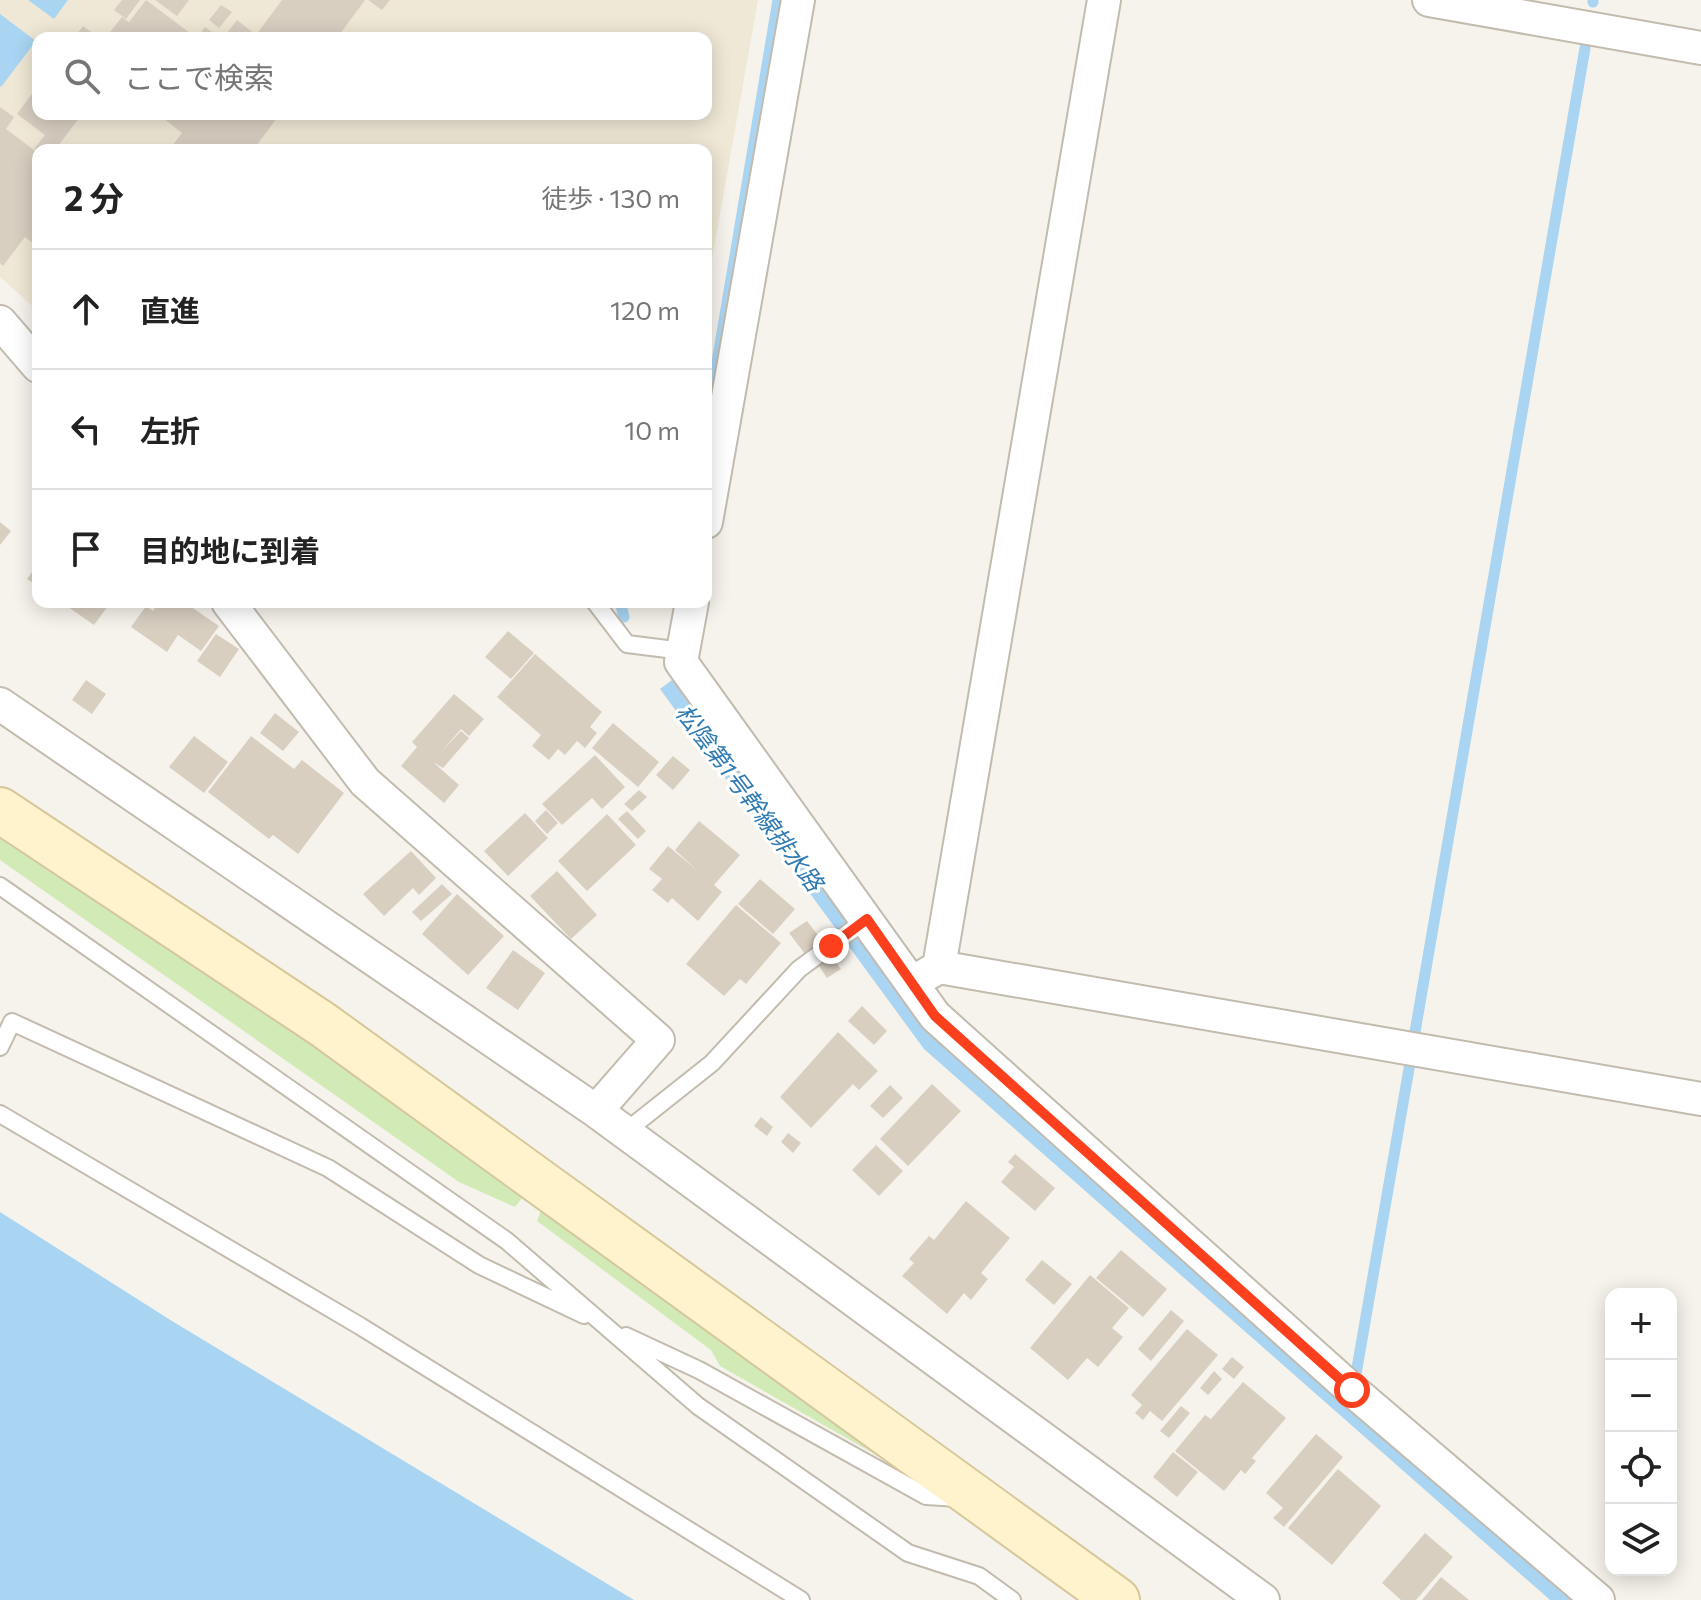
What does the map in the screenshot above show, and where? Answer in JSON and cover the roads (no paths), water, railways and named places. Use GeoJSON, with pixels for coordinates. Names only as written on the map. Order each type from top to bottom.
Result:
{"type":"FeatureCollection","features":[{"type":"Feature","properties":{"kind":"street"},"geometry":{"type":"LineString","coordinates":[[712,488],[798,0]]}},
{"type":"Feature","properties":{"kind":"street"},"geometry":{"type":"LineString","coordinates":[[1104,0],[926,975],[935,1016],[1352,1390],[1598,1600]]}},
{"type":"Feature","properties":{"kind":"street"},"geometry":{"type":"LineString","coordinates":[[1429,0],[1701,48]]}},
{"type":"Feature","properties":{"kind":"street"},"geometry":{"type":"LineString","coordinates":[[0,322],[32,359]]}},
{"type":"Feature","properties":{"kind":"street"},"geometry":{"type":"LineString","coordinates":[[233,608],[365,782],[658,1040],[596,1111]]}},
{"type":"Feature","properties":{"kind":"street"},"geometry":{"type":"LineString","coordinates":[[691,608],[681,662],[863,922],[926,975],[1701,1099]]}},
{"type":"Feature","properties":{"kind":"street"},"geometry":{"type":"LineString","coordinates":[[0,704],[596,1111],[1263,1600]]}},
{"type":"Feature","properties":{"kind":"street"},"geometry":{"type":"LineString","coordinates":[[0,810],[334,1033],[1117,1600]]}},
{"type":"Feature","properties":{"kind":"lane"},"geometry":{"type":"LineString","coordinates":[[600,608],[627,644],[683,651]]}},
{"type":"Feature","properties":{"kind":"lane"},"geometry":{"type":"LineString","coordinates":[[0,886],[507,1241],[698,1406],[908,1553],[979,1576],[1012,1600]]}},
{"type":"Feature","properties":{"kind":"lane"},"geometry":{"type":"LineString","coordinates":[[625,1132],[712,1063],[799,969],[863,922]]}},
{"type":"Feature","properties":{"kind":"lane"},"geometry":{"type":"LineString","coordinates":[[0,1047],[12,1022],[328,1168],[479,1265],[699,1370],[926,1496],[980,1499]]}},
{"type":"Feature","properties":{"kind":"lane"},"geometry":{"type":"LineString","coordinates":[[0,1114],[360,1326],[801,1600]]}},
{"type":"Feature","properties":{"kind":"water"},"geometry":{"type":"Polygon","coordinates":[[[28,0],[68,0],[54,19],[28,0]]]}},
{"type":"Feature","properties":{"kind":"water"},"geometry":{"type":"Polygon","coordinates":[[[0,14],[32,38],[32,46],[0,86],[0,14]]]}},
{"type":"Feature","properties":{"kind":"water","name":"松陰第1号幹線排水路"},"geometry":{"type":"Polygon","coordinates":[[[672,680],[929,1029],[990,1089],[1578,1600],[1550,1600],[924,1049],[660,689],[672,680]]]}},
{"type":"Feature","properties":{"kind":"water"},"geometry":{"type":"Polygon","coordinates":[[[0,1212],[172,1321],[634,1600],[0,1600],[0,1212]]]}},
{"type":"Feature","properties":{"kind":"waterway"},"geometry":{"type":"LineString","coordinates":[[712,392],[778,0]]}},
{"type":"Feature","properties":{"kind":"waterway"},"geometry":{"type":"LineString","coordinates":[[1415,1032],[1585,48]]}},
{"type":"Feature","properties":{"kind":"waterway"},"geometry":{"type":"LineString","coordinates":[[622,608],[624,617]]}},
{"type":"Feature","properties":{"kind":"waterway"},"geometry":{"type":"LineString","coordinates":[[1356,1374],[1410,1063]]}}]}
